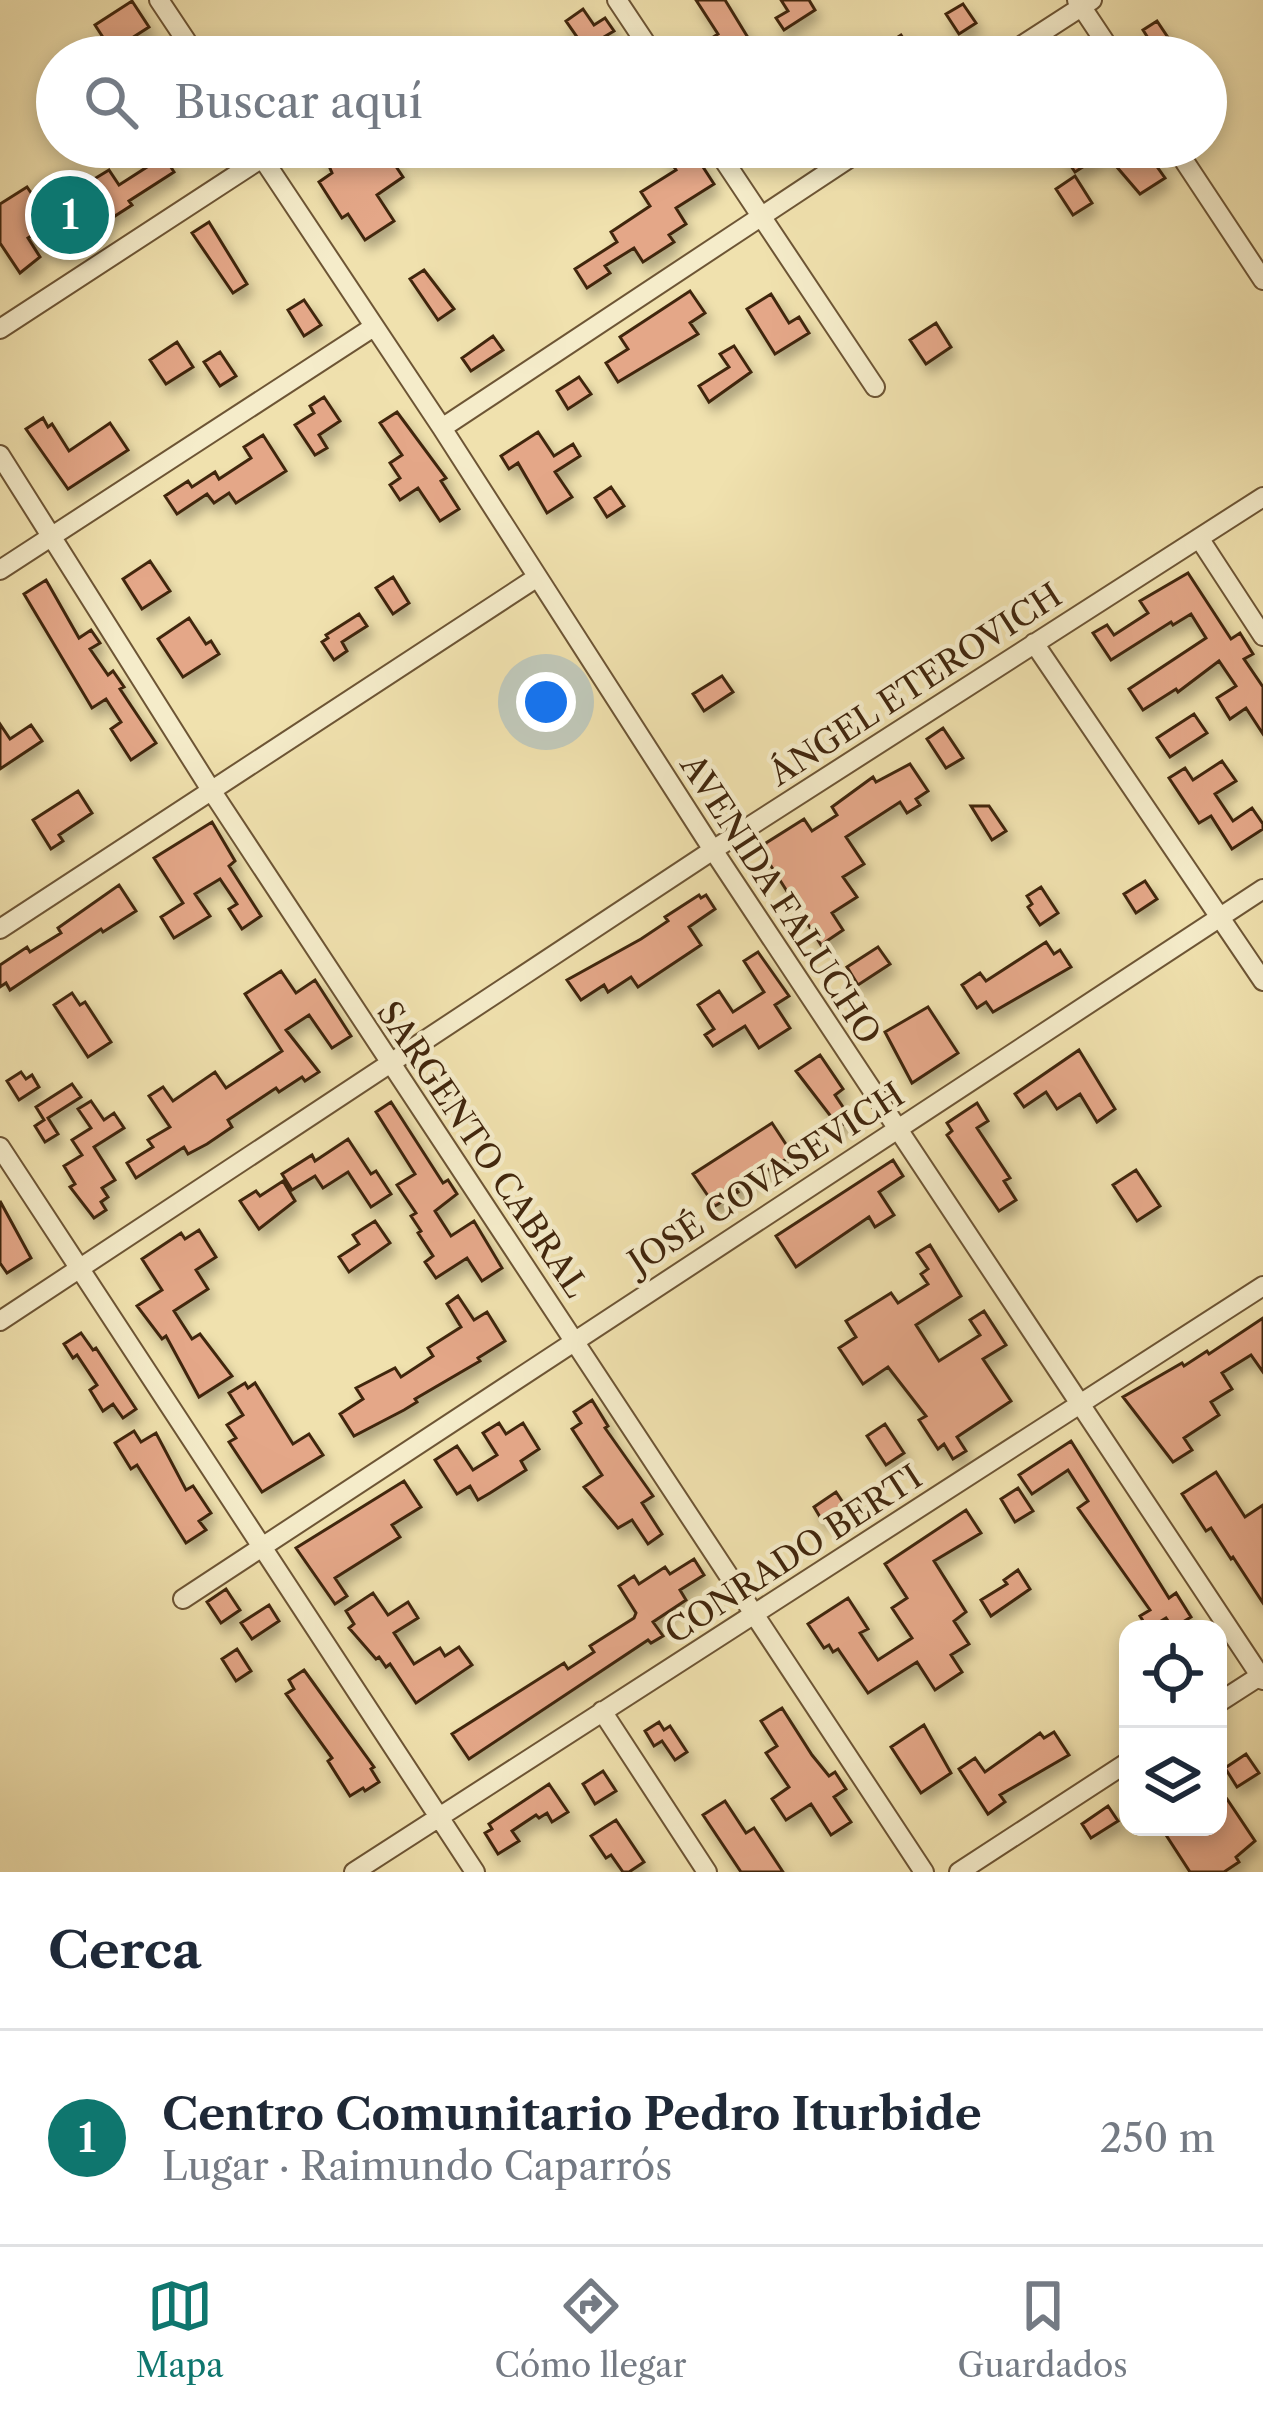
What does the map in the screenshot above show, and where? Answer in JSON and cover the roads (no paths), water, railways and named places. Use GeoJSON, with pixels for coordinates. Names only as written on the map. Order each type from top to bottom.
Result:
{"type":"FeatureCollection","features":[{"type":"Feature","properties":{"kind":"street"},"geometry":{"type":"LineString","coordinates":[[159,0],[182,36]]}},
{"type":"Feature","properties":{"kind":"street"},"geometry":{"type":"LineString","coordinates":[[617,0],[642,36]]}},
{"type":"Feature","properties":{"kind":"street"},"geometry":{"type":"LineString","coordinates":[[1034,36],[1083,2],[1103,36]]}},
{"type":"Feature","properties":{"kind":"street"},"geometry":{"type":"LineString","coordinates":[[0,328],[235,168]]}},
{"type":"Feature","properties":{"kind":"street","name":"AVENIDA FALUCHO"},"geometry":{"type":"LineString","coordinates":[[269,168],[712,850],[1262,1677]]}},
{"type":"Feature","properties":{"kind":"street"},"geometry":{"type":"LineString","coordinates":[[729,168],[875,387]]}},
{"type":"Feature","properties":{"kind":"street"},"geometry":{"type":"LineString","coordinates":[[442,428],[834,168]]}},
{"type":"Feature","properties":{"kind":"street"},"geometry":{"type":"LineString","coordinates":[[1188,168],[1263,280]]}},
{"type":"Feature","properties":{"kind":"street"},"geometry":{"type":"LineString","coordinates":[[0,570],[373,328]]}},
{"type":"Feature","properties":{"kind":"street","name":"SARGENTO CABRAL"},"geometry":{"type":"LineString","coordinates":[[0,455],[388,1063],[924,1872]]}},
{"type":"Feature","properties":{"kind":"street","name":"ÁNGEL ETEROVICH"},"geometry":{"type":"LineString","coordinates":[[0,1321],[712,850],[1263,497]]}},
{"type":"Feature","properties":{"kind":"street"},"geometry":{"type":"LineString","coordinates":[[1198,538],[1263,636]]}},
{"type":"Feature","properties":{"kind":"street"},"geometry":{"type":"LineString","coordinates":[[0,929],[536,578]]}},
{"type":"Feature","properties":{"kind":"street"},"geometry":{"type":"LineString","coordinates":[[1034,644],[1263,981]]}},
{"type":"Feature","properties":{"kind":"street","name":"JOSÉ COVASEVICH"},"geometry":{"type":"LineString","coordinates":[[183,1599],[1263,889]]}},
{"type":"Feature","properties":{"kind":"street"},"geometry":{"type":"LineString","coordinates":[[0,1147],[476,1872]]}},
{"type":"Feature","properties":{"kind":"street","name":"CONRADO BERTI"},"geometry":{"type":"LineString","coordinates":[[355,1872],[1263,1286]]}},
{"type":"Feature","properties":{"kind":"street"},"geometry":{"type":"LineString","coordinates":[[1227,1698],[1262,1677]]}},
{"type":"Feature","properties":{"kind":"street"},"geometry":{"type":"LineString","coordinates":[[602,1711],[707,1872]]}},
{"type":"Feature","properties":{"kind":"street"},"geometry":{"type":"LineString","coordinates":[[958,1872],[1119,1768]]}},
{"type":"Feature","properties":{"kind":"place","name":"Centro Comunitario Pedro Iturbide"},"geometry":{"type":"Point","coordinates":[70,215]}}]}
